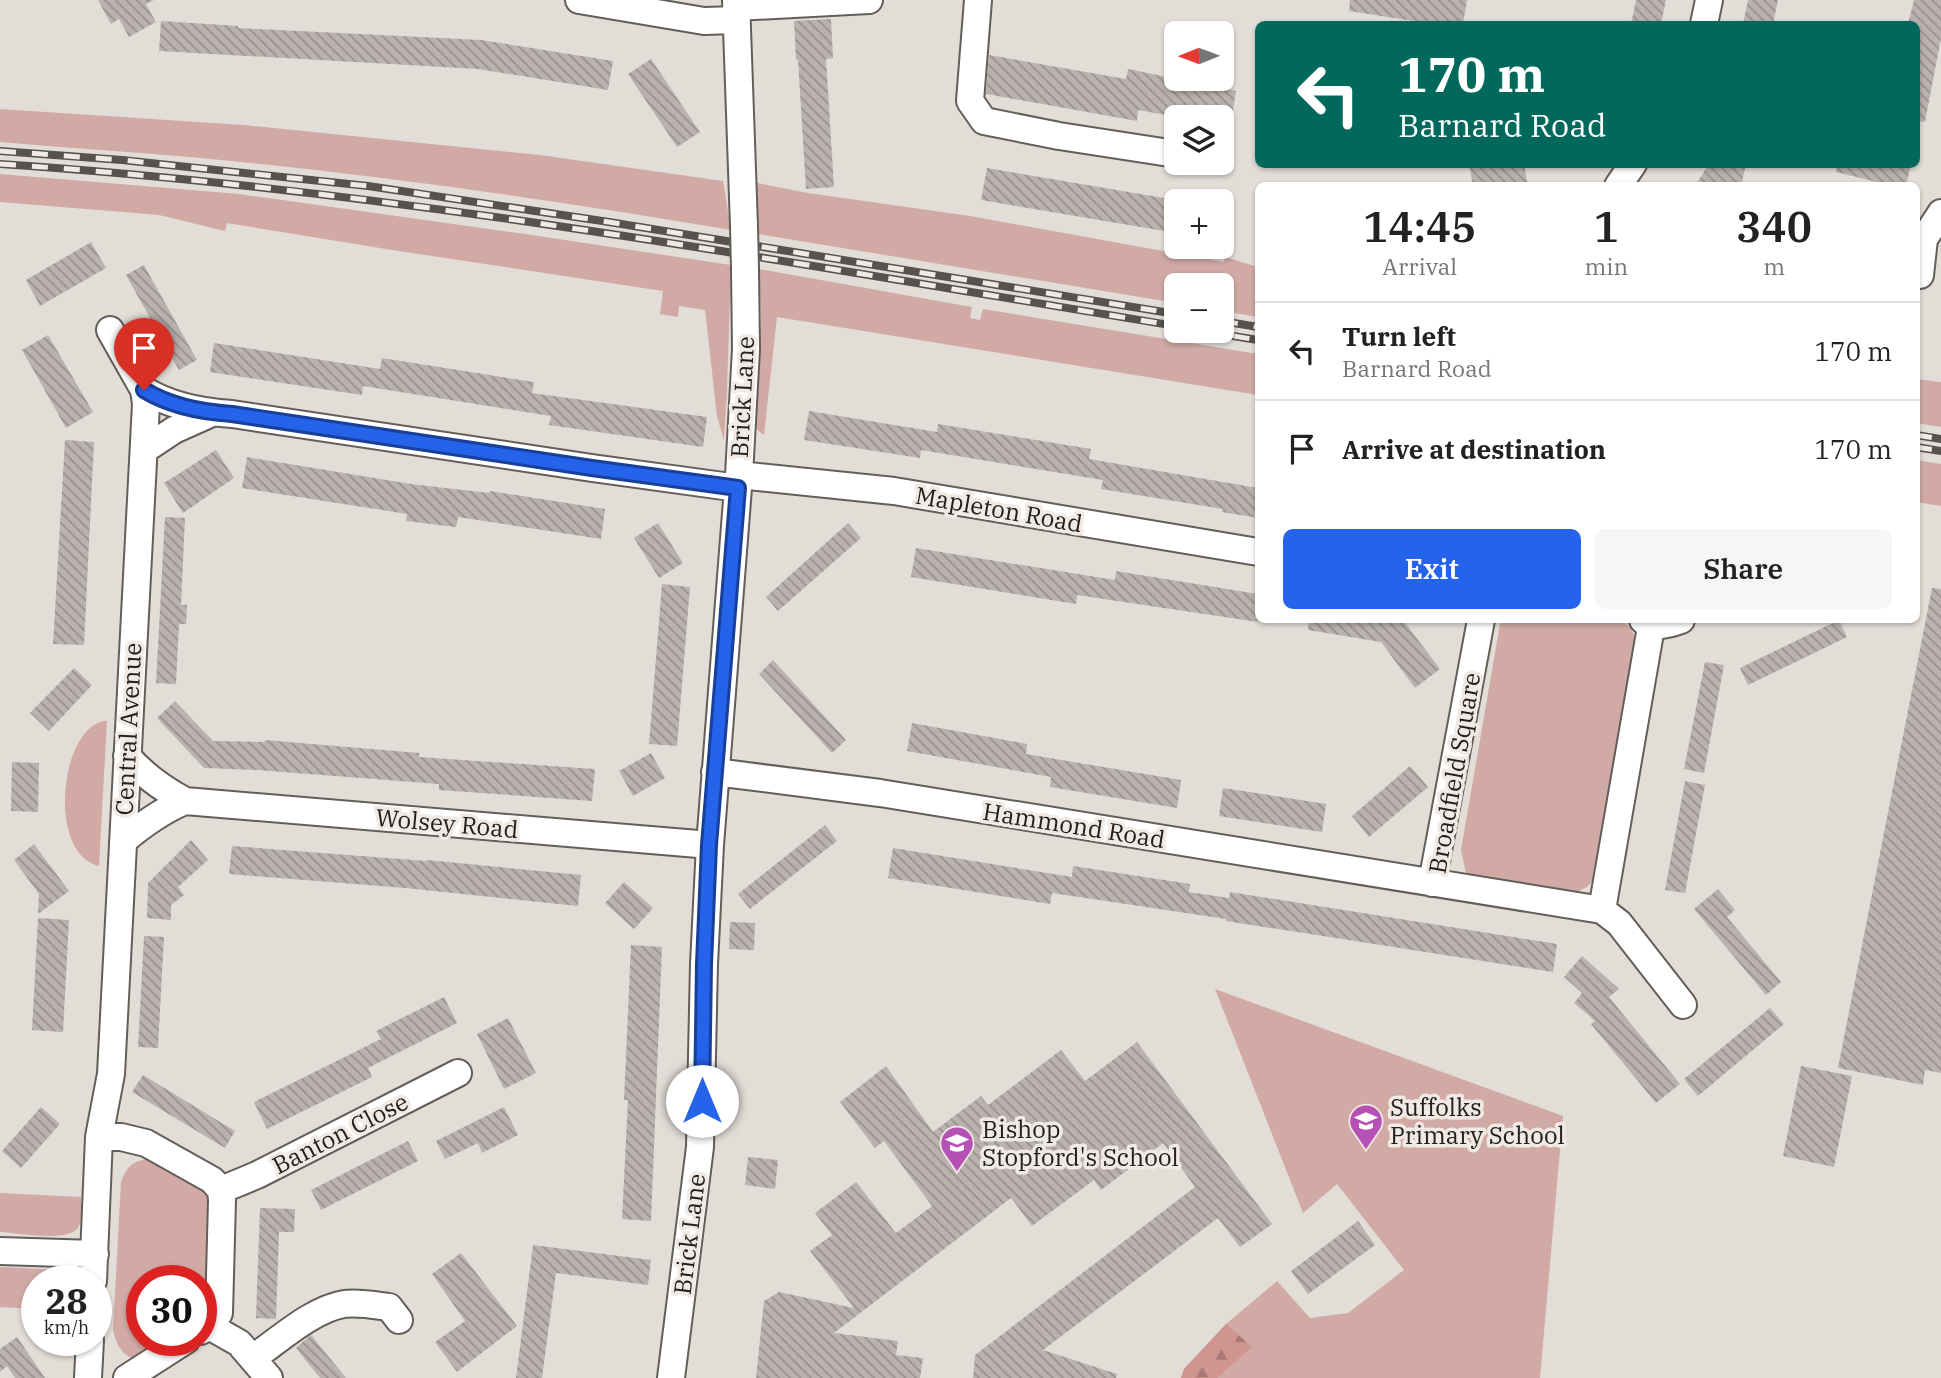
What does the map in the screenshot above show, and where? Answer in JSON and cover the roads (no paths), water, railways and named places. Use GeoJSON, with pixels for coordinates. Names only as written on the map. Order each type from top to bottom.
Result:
{"type":"FeatureCollection","features":[{"type":"Feature","properties":{"kind":"street"},"geometry":{"type":"LineString","coordinates":[[579,0],[704,22],[736,9],[869,0]]}},
{"type":"Feature","properties":{"kind":"street"},"geometry":{"type":"LineString","coordinates":[[978,0],[970,101],[984,121],[1164,153]]}},
{"type":"Feature","properties":{"kind":"street"},"geometry":{"type":"LineString","coordinates":[[1705,21],[1709,0]]}},
{"type":"Feature","properties":{"kind":"street","name":"Brick Lane"},"geometry":{"type":"LineString","coordinates":[[671,1378],[700,1147],[709,845],[746,349],[736,9]]}},
{"type":"Feature","properties":{"kind":"street"},"geometry":{"type":"LineString","coordinates":[[1920,275],[1924,239],[1941,213]]}},
{"type":"Feature","properties":{"kind":"street","name":"Central Avenue"},"geometry":{"type":"LineString","coordinates":[[94,1265],[99,1137],[111,1074],[146,412],[144,390],[110,330]]}},
{"type":"Feature","properties":{"kind":"street","name":"Mapleton Road"},"geometry":{"type":"LineString","coordinates":[[144,390],[172,404],[212,413],[592,468],[894,491],[1255,551]]}},
{"type":"Feature","properties":{"kind":"street"},"geometry":{"type":"LineString","coordinates":[[144,450],[174,430],[212,413]]}},
{"type":"Feature","properties":{"kind":"street","name":"Broadfield Square"},"geometry":{"type":"LineString","coordinates":[[1480,623],[1432,883],[1602,910]]}},
{"type":"Feature","properties":{"kind":"street"},"geometry":{"type":"LineString","coordinates":[[1674,623],[1647,623],[1602,910],[1619,923],[1683,1005]]}},
{"type":"Feature","properties":{"kind":"street","name":"Wolsey Road"},"geometry":{"type":"LineString","coordinates":[[127,756],[153,781],[185,802]]}},
{"type":"Feature","properties":{"kind":"street","name":"Hammond Road"},"geometry":{"type":"LineString","coordinates":[[715,772],[880,793],[1432,883]]}},
{"type":"Feature","properties":{"kind":"street","name":"Wolsey Road"},"geometry":{"type":"LineString","coordinates":[[122,841],[166,808],[185,802],[709,845]]}},
{"type":"Feature","properties":{"kind":"street","name":"Banton Close"},"geometry":{"type":"LineString","coordinates":[[221,1190],[257,1175],[458,1073]]}},
{"type":"Feature","properties":{"kind":"street"},"geometry":{"type":"LineString","coordinates":[[99,1137],[121,1137],[146,1143],[212,1180],[221,1190],[217,1315]]}},
{"type":"Feature","properties":{"kind":"street"},"geometry":{"type":"LineString","coordinates":[[0,1251],[95,1255]]}},
{"type":"Feature","properties":{"kind":"street"},"geometry":{"type":"LineString","coordinates":[[217,1334],[239,1343],[261,1368],[310,1316],[343,1304],[389,1307],[399,1320]]}},
{"type":"Feature","properties":{"kind":"street"},"geometry":{"type":"LineString","coordinates":[[88,1378],[89,1356]]}},
{"type":"Feature","properties":{"kind":"street"},"geometry":{"type":"LineString","coordinates":[[127,1378],[161,1356]]}},
{"type":"Feature","properties":{"kind":"railway"},"geometry":{"type":"LineString","coordinates":[[0,151],[122,160],[368,186],[609,222],[1164,312]]}},
{"type":"Feature","properties":{"kind":"railway"},"geometry":{"type":"LineString","coordinates":[[0,164],[295,191],[443,210],[736,253],[1164,324]]}},
{"type":"Feature","properties":{"kind":"railway"},"geometry":{"type":"LineString","coordinates":[[1234,323],[1255,326]]}},
{"type":"Feature","properties":{"kind":"railway"},"geometry":{"type":"LineString","coordinates":[[1234,336],[1255,340]]}},
{"type":"Feature","properties":{"kind":"railway"},"geometry":{"type":"LineString","coordinates":[[1920,436],[1941,439]]}},
{"type":"Feature","properties":{"kind":"railway"},"geometry":{"type":"LineString","coordinates":[[1920,448],[1941,451]]}},
{"type":"Feature","properties":{"kind":"place","name":"Suffolks Primary School"},"geometry":{"type":"Point","coordinates":[1366,1151]}},
{"type":"Feature","properties":{"kind":"place","name":"Bishop Stopford's School"},"geometry":{"type":"Point","coordinates":[957,1173]}}]}
